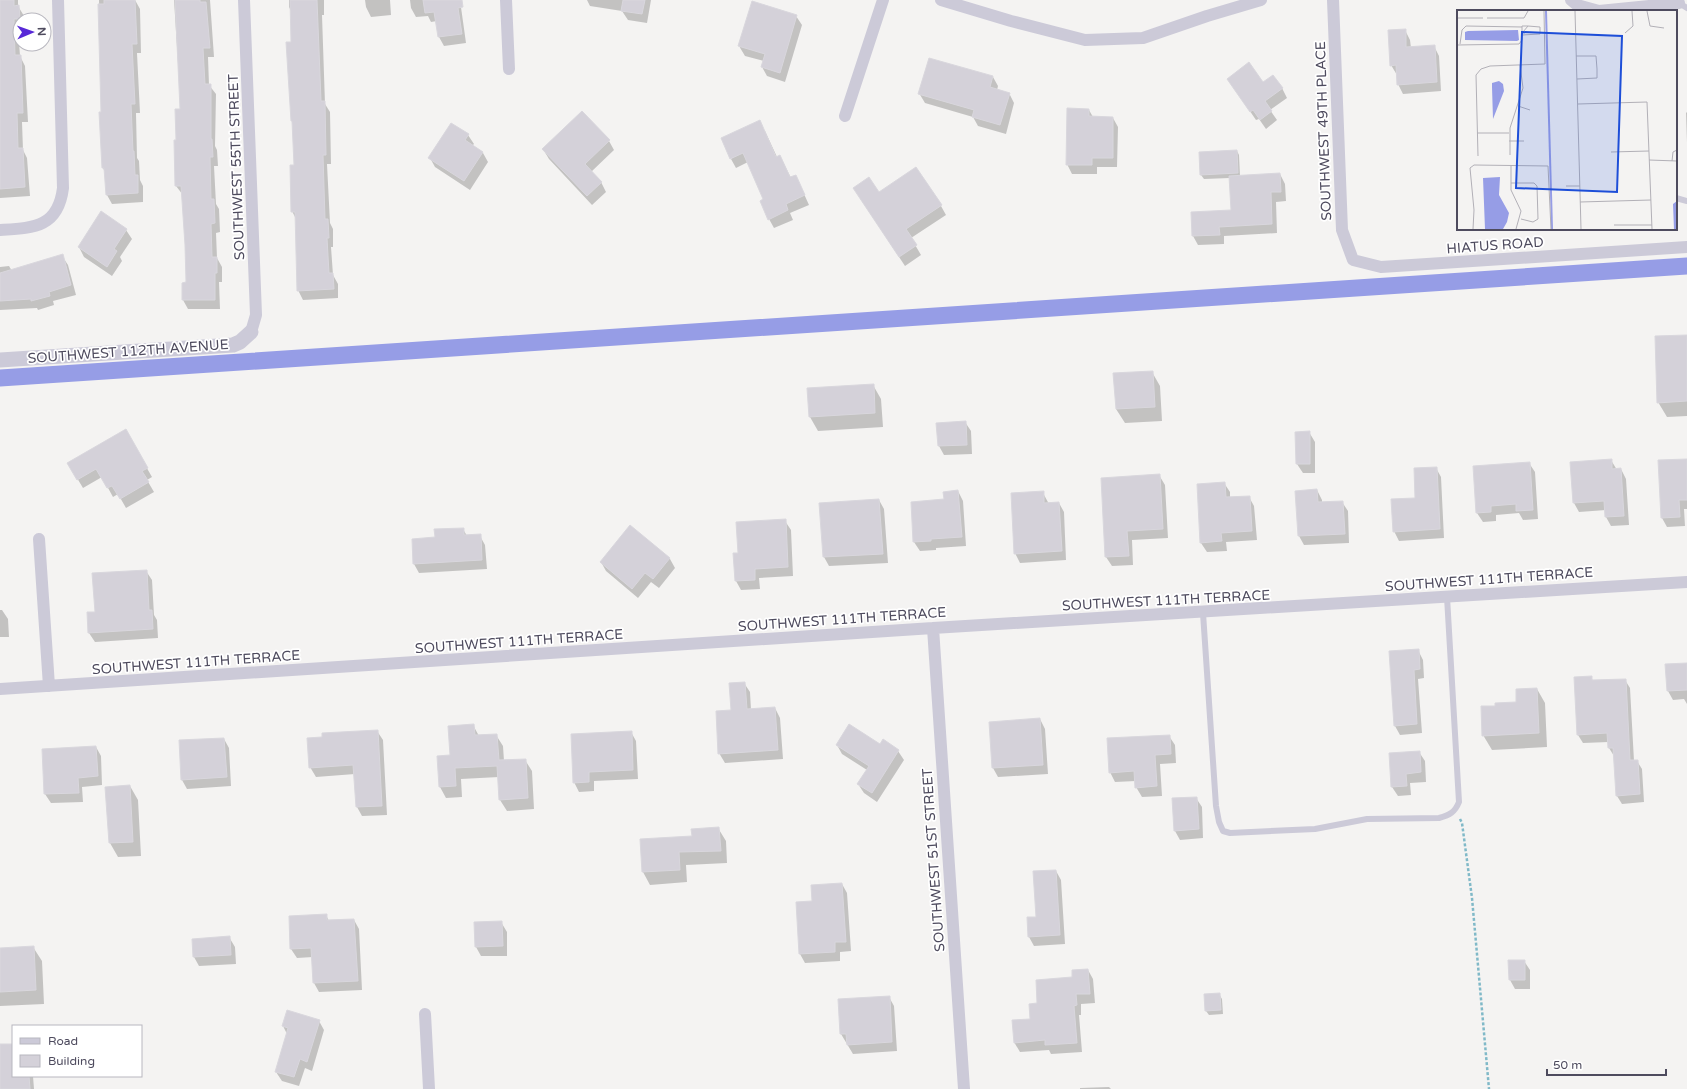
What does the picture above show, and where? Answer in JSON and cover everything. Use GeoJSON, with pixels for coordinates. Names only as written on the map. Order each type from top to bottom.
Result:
{"type":"FeatureCollection","features":[{"type":"Feature","properties":{"kind":"street"},"geometry":{"type":"LineString","coordinates":[[0,230],[28,228],[45,221],[54,214],[59,206],[63,188],[58,0]]}},
{"type":"Feature","properties":{"kind":"street","name":"SOUTHWEST 55TH STREET"},"geometry":{"type":"LineString","coordinates":[[244,0],[256,315],[251,332]]}},
{"type":"Feature","properties":{"kind":"street"},"geometry":{"type":"LineString","coordinates":[[506,0],[509,69]]}},
{"type":"Feature","properties":{"kind":"street"},"geometry":{"type":"LineString","coordinates":[[845,116],[883,0]]}},
{"type":"Feature","properties":{"kind":"street"},"geometry":{"type":"LineString","coordinates":[[941,0],[1011,21],[1085,40],[1143,38],[1207,16],[1261,0]]}},
{"type":"Feature","properties":{"kind":"street","name":"SOUTHWEST 49TH PLACE"},"geometry":{"type":"LineString","coordinates":[[1333,0],[1342,230],[1353,260]]}},
{"type":"Feature","properties":{"kind":"street"},"geometry":{"type":"LineString","coordinates":[[1571,0],[1577,5],[1595,10]]}},
{"type":"Feature","properties":{"kind":"street"},"geometry":{"type":"LineString","coordinates":[[1618,10],[1684,5]]}},
{"type":"Feature","properties":{"kind":"street","name":"HIATUS ROAD"},"geometry":{"type":"LineString","coordinates":[[1353,260],[1382,267],[1687,247]]}},
{"type":"Feature","properties":{"kind":"street","name":"SOUTHWEST 112TH AVENUE"},"geometry":{"type":"LineString","coordinates":[[0,360],[233,345],[240,342],[251,332]]}},
{"type":"Feature","properties":{"kind":"street"},"geometry":{"type":"LineString","coordinates":[[39,539],[50,686]]}},
{"type":"Feature","properties":{"kind":"street","name":"SOUTHWEST 111TH TERRACE"},"geometry":{"type":"LineString","coordinates":[[0,689],[933,628],[1203,613],[1687,582]]}},
{"type":"Feature","properties":{"kind":"street","name":"SOUTHWEST 51ST STREET"},"geometry":{"type":"LineString","coordinates":[[933,628],[964,1089]]}},
{"type":"Feature","properties":{"kind":"street"},"geometry":{"type":"LineString","coordinates":[[425,1014],[429,1089]]}},
{"type":"Feature","properties":{"kind":"lane"},"geometry":{"type":"LineString","coordinates":[[1677,198],[1687,200]]}},
{"type":"Feature","properties":{"kind":"lane"},"geometry":{"type":"LineString","coordinates":[[1203,613],[1216,806],[1219,822],[1223,831],[1230,833],[1315,829],[1367,819],[1439,818],[1449,815],[1456,810],[1459,802],[1447,597]]}},
{"type":"Feature","properties":{"kind":"path"},"geometry":{"type":"LineString","coordinates":[[1456,810],[1462,823],[1472,898],[1489,1089]]}},
{"type":"Feature","properties":{"kind":"building"},"geometry":{"type":"Polygon","coordinates":[[[0,0],[14,0],[14,6],[19,5],[20,12],[12,12],[12,52],[15,52],[15,55],[21,55],[23,113],[17,113],[18,148],[23,148],[25,187],[0,189],[0,0]]]}},
{"type":"Feature","properties":{"kind":"building"},"geometry":{"type":"Polygon","coordinates":[[[104,0],[135,0],[137,44],[132,44],[135,104],[131,104],[133,151],[135,175],[138,175],[138,193],[106,195],[104,168],[102,168],[99,112],[101,112],[98,4],[104,4],[104,0]]]}},
{"type":"Feature","properties":{"kind":"building"},"geometry":{"type":"Polygon","coordinates":[[[175,0],[200,0],[200,2],[206,2],[210,48],[203,48],[205,84],[211,84],[211,139],[213,157],[210,157],[211,199],[214,199],[215,223],[211,224],[212,257],[217,257],[217,273],[215,273],[215,300],[182,300],[182,283],[186,282],[181,186],[175,186],[175,109],[180,109],[175,0]]]}},
{"type":"Feature","properties":{"kind":"building"},"geometry":{"type":"Polygon","coordinates":[[[290,0],[317,0],[321,101],[325,101],[326,155],[323,155],[325,219],[328,219],[329,238],[327,238],[329,273],[333,273],[334,289],[297,291],[295,212],[291,212],[290,165],[294,165],[286,42],[291,42],[290,0]]]}},
{"type":"Feature","properties":{"kind":"building"},"geometry":{"type":"Polygon","coordinates":[[[423,0],[462,0],[463,7],[458,8],[462,34],[438,37],[434,12],[425,13],[423,0]]]}},
{"type":"Feature","properties":{"kind":"building"},"geometry":{"type":"Polygon","coordinates":[[[623,0],[645,0],[642,14],[621,11],[623,0]]]}},
{"type":"Feature","properties":{"kind":"building"},"geometry":{"type":"Polygon","coordinates":[[[752,1],[797,15],[780,73],[761,67],[765,54],[738,46],[752,1]]]}},
{"type":"Feature","properties":{"kind":"building"},"geometry":{"type":"Polygon","coordinates":[[[1406,29],[1406,47],[1435,45],[1437,82],[1397,85],[1396,65],[1390,66],[1388,30],[1406,29]]]}},
{"type":"Feature","properties":{"kind":"building"},"geometry":{"type":"Polygon","coordinates":[[[929,58],[993,76],[990,87],[1010,93],[1000,125],[972,117],[974,110],[918,94],[929,58]]]}},
{"type":"Feature","properties":{"kind":"building"},"geometry":{"type":"Polygon","coordinates":[[[1249,62],[1263,82],[1273,75],[1283,88],[1265,101],[1272,111],[1260,120],[1253,110],[1250,112],[1227,79],[1249,62]]]}},
{"type":"Feature","properties":{"kind":"building"},"geometry":{"type":"Polygon","coordinates":[[[1067,108],[1089,109],[1089,116],[1113,117],[1113,158],[1092,158],[1092,165],[1066,165],[1067,108]]]}},
{"type":"Feature","properties":{"kind":"building"},"geometry":{"type":"Polygon","coordinates":[[[582,111],[610,140],[585,164],[602,182],[587,196],[542,149],[582,111]]]}},
{"type":"Feature","properties":{"kind":"building"},"geometry":{"type":"Polygon","coordinates":[[[760,120],[776,157],[780,155],[790,177],[796,175],[805,195],[786,204],[788,210],[768,220],[760,201],[763,199],[743,153],[730,159],[721,138],[760,120]]]}},
{"type":"Feature","properties":{"kind":"building"},"geometry":{"type":"Polygon","coordinates":[[[451,123],[469,134],[465,140],[483,152],[464,181],[428,158],[451,123]]]}},
{"type":"Feature","properties":{"kind":"building"},"geometry":{"type":"Polygon","coordinates":[[[1237,150],[1238,173],[1200,175],[1199,152],[1237,150]]]}},
{"type":"Feature","properties":{"kind":"building"},"geometry":{"type":"Polygon","coordinates":[[[916,167],[942,205],[906,229],[917,245],[899,257],[853,188],[869,177],[879,192],[916,167]]]}},
{"type":"Feature","properties":{"kind":"building"},"geometry":{"type":"Polygon","coordinates":[[[1280,173],[1281,192],[1271,192],[1272,224],[1219,227],[1220,235],[1192,236],[1191,212],[1231,210],[1229,176],[1280,173]]]}},
{"type":"Feature","properties":{"kind":"building"},"geometry":{"type":"Polygon","coordinates":[[[101,211],[127,229],[114,249],[117,251],[107,267],[78,247],[101,211]]]}},
{"type":"Feature","properties":{"kind":"building"},"geometry":{"type":"Polygon","coordinates":[[[63,254],[71,285],[49,292],[50,296],[31,301],[31,299],[0,301],[0,273],[63,254]]]}},
{"type":"Feature","properties":{"kind":"building"},"geometry":{"type":"Polygon","coordinates":[[[1687,335],[1687,401],[1657,403],[1655,336],[1687,335]]]}},
{"type":"Feature","properties":{"kind":"building"},"geometry":{"type":"Polygon","coordinates":[[[1153,371],[1155,407],[1116,409],[1113,373],[1153,371]]]}},
{"type":"Feature","properties":{"kind":"building"},"geometry":{"type":"Polygon","coordinates":[[[874,384],[875,413],[809,417],[807,388],[874,384]]]}},
{"type":"Feature","properties":{"kind":"building"},"geometry":{"type":"Polygon","coordinates":[[[966,421],[967,445],[938,446],[936,423],[966,421]]]}},
{"type":"Feature","properties":{"kind":"building"},"geometry":{"type":"Polygon","coordinates":[[[126,429],[148,468],[142,471],[149,482],[120,499],[112,486],[107,488],[96,469],[77,480],[67,463],[126,429]]]}},
{"type":"Feature","properties":{"kind":"building"},"geometry":{"type":"Polygon","coordinates":[[[1310,431],[1310,464],[1296,464],[1295,432],[1310,431]]]}},
{"type":"Feature","properties":{"kind":"building"},"geometry":{"type":"Polygon","coordinates":[[[1612,459],[1612,469],[1621,468],[1624,516],[1605,517],[1604,501],[1573,503],[1570,462],[1612,459]]]}},
{"type":"Feature","properties":{"kind":"building"},"geometry":{"type":"Polygon","coordinates":[[[1687,459],[1687,500],[1679,500],[1680,517],[1661,518],[1658,460],[1687,459]]]}},
{"type":"Feature","properties":{"kind":"building"},"geometry":{"type":"Polygon","coordinates":[[[1530,462],[1533,510],[1516,511],[1516,504],[1491,506],[1491,512],[1476,513],[1473,466],[1530,462]]]}},
{"type":"Feature","properties":{"kind":"building"},"geometry":{"type":"Polygon","coordinates":[[[1437,467],[1440,529],[1393,532],[1391,499],[1415,498],[1414,468],[1437,467]]]}},
{"type":"Feature","properties":{"kind":"building"},"geometry":{"type":"Polygon","coordinates":[[[1160,474],[1163,529],[1127,531],[1129,556],[1105,557],[1101,478],[1160,474]]]}},
{"type":"Feature","properties":{"kind":"building"},"geometry":{"type":"Polygon","coordinates":[[[1225,482],[1226,497],[1250,496],[1252,531],[1221,533],[1222,541],[1200,543],[1197,484],[1225,482]]]}},
{"type":"Feature","properties":{"kind":"building"},"geometry":{"type":"Polygon","coordinates":[[[1317,489],[1318,502],[1343,501],[1345,534],[1298,536],[1295,491],[1317,489]]]}},
{"type":"Feature","properties":{"kind":"building"},"geometry":{"type":"Polygon","coordinates":[[[958,490],[962,537],[913,542],[911,502],[944,499],[943,492],[958,490]]]}},
{"type":"Feature","properties":{"kind":"building"},"geometry":{"type":"Polygon","coordinates":[[[1044,491],[1044,503],[1059,502],[1062,551],[1014,554],[1011,493],[1044,491]]]}},
{"type":"Feature","properties":{"kind":"building"},"geometry":{"type":"Polygon","coordinates":[[[879,499],[883,554],[823,557],[819,503],[879,499]]]}},
{"type":"Feature","properties":{"kind":"building"},"geometry":{"type":"Polygon","coordinates":[[[786,519],[788,567],[755,569],[755,580],[735,581],[733,553],[738,553],[736,522],[786,519]]]}},
{"type":"Feature","properties":{"kind":"building"},"geometry":{"type":"Polygon","coordinates":[[[630,525],[670,558],[653,579],[645,573],[632,589],[600,562],[630,525]]]}},
{"type":"Feature","properties":{"kind":"building"},"geometry":{"type":"Polygon","coordinates":[[[464,528],[464,535],[481,534],[482,560],[413,564],[412,539],[435,537],[434,529],[464,528]]]}},
{"type":"Feature","properties":{"kind":"building"},"geometry":{"type":"Polygon","coordinates":[[[147,570],[149,610],[152,610],[153,629],[88,633],[87,612],[95,612],[92,573],[147,570]]]}},
{"type":"Feature","properties":{"kind":"building"},"geometry":{"type":"Polygon","coordinates":[[[1419,649],[1420,669],[1414,670],[1417,724],[1394,726],[1389,651],[1419,649]]]}},
{"type":"Feature","properties":{"kind":"building"},"geometry":{"type":"Polygon","coordinates":[[[1687,663],[1687,690],[1667,691],[1665,664],[1687,663]]]}},
{"type":"Feature","properties":{"kind":"building"},"geometry":{"type":"Polygon","coordinates":[[[1592,676],[1592,680],[1626,679],[1630,760],[1638,760],[1640,794],[1616,796],[1613,748],[1608,748],[1607,733],[1577,735],[1574,677],[1592,676]]]}},
{"type":"Feature","properties":{"kind":"building"},"geometry":{"type":"Polygon","coordinates":[[[745,682],[747,709],[775,707],[778,750],[718,754],[716,711],[731,710],[729,683],[745,682]]]}},
{"type":"Feature","properties":{"kind":"building"},"geometry":{"type":"Polygon","coordinates":[[[1537,688],[1539,733],[1482,736],[1481,706],[1495,706],[1495,703],[1516,702],[1516,689],[1537,688]]]}},
{"type":"Feature","properties":{"kind":"building"},"geometry":{"type":"Polygon","coordinates":[[[1040,718],[1043,765],[992,768],[989,722],[1040,718]]]}},
{"type":"Feature","properties":{"kind":"building"},"geometry":{"type":"Polygon","coordinates":[[[474,724],[475,735],[497,734],[499,760],[526,759],[528,798],[499,800],[497,766],[455,768],[456,786],[439,787],[437,756],[450,755],[448,726],[474,724]]]}},
{"type":"Feature","properties":{"kind":"building"},"geometry":{"type":"Polygon","coordinates":[[[849,724],[880,744],[883,739],[899,750],[872,793],[857,784],[869,766],[836,745],[849,724]]]}},
{"type":"Feature","properties":{"kind":"building"},"geometry":{"type":"Polygon","coordinates":[[[378,730],[382,806],[356,807],[353,765],[309,768],[307,738],[322,737],[322,733],[378,730]]]}},
{"type":"Feature","properties":{"kind":"building"},"geometry":{"type":"Polygon","coordinates":[[[632,731],[633,770],[589,772],[589,782],[573,783],[571,734],[632,731]]]}},
{"type":"Feature","properties":{"kind":"building"},"geometry":{"type":"Polygon","coordinates":[[[1170,735],[1171,754],[1155,755],[1157,786],[1135,788],[1134,771],[1109,773],[1107,738],[1170,735]]]}},
{"type":"Feature","properties":{"kind":"building"},"geometry":{"type":"Polygon","coordinates":[[[224,738],[227,777],[181,780],[179,740],[224,738]]]}},
{"type":"Feature","properties":{"kind":"building"},"geometry":{"type":"Polygon","coordinates":[[[96,746],[98,776],[78,778],[79,793],[44,794],[42,749],[96,746]]]}},
{"type":"Feature","properties":{"kind":"building"},"geometry":{"type":"Polygon","coordinates":[[[1420,751],[1421,772],[1406,774],[1407,786],[1391,787],[1389,753],[1420,751]]]}},
{"type":"Feature","properties":{"kind":"building"},"geometry":{"type":"Polygon","coordinates":[[[130,785],[133,842],[109,843],[105,787],[130,785]]]}},
{"type":"Feature","properties":{"kind":"building"},"geometry":{"type":"Polygon","coordinates":[[[1197,797],[1199,829],[1174,831],[1172,798],[1197,797]]]}},
{"type":"Feature","properties":{"kind":"building"},"geometry":{"type":"Polygon","coordinates":[[[719,827],[721,851],[679,852],[680,870],[642,872],[640,839],[692,836],[691,829],[719,827]]]}},
{"type":"Feature","properties":{"kind":"building"},"geometry":{"type":"Polygon","coordinates":[[[1056,870],[1060,935],[1028,937],[1027,917],[1036,917],[1033,871],[1056,870]]]}},
{"type":"Feature","properties":{"kind":"building"},"geometry":{"type":"Polygon","coordinates":[[[842,883],[846,942],[835,942],[835,952],[799,954],[796,902],[812,901],[811,885],[842,883]]]}},
{"type":"Feature","properties":{"kind":"building"},"geometry":{"type":"Polygon","coordinates":[[[327,914],[327,920],[354,919],[358,981],[313,983],[311,948],[290,949],[289,916],[327,914]]]}},
{"type":"Feature","properties":{"kind":"building"},"geometry":{"type":"Polygon","coordinates":[[[502,921],[503,946],[475,947],[474,922],[502,921]]]}},
{"type":"Feature","properties":{"kind":"building"},"geometry":{"type":"Polygon","coordinates":[[[230,936],[231,955],[193,957],[192,939],[230,936]]]}},
{"type":"Feature","properties":{"kind":"building"},"geometry":{"type":"Polygon","coordinates":[[[34,946],[36,990],[0,992],[0,948],[34,946]]]}},
{"type":"Feature","properties":{"kind":"building"},"geometry":{"type":"Polygon","coordinates":[[[1508,960],[1525,960],[1525,980],[1509,980],[1508,960]]]}},
{"type":"Feature","properties":{"kind":"building"},"geometry":{"type":"Polygon","coordinates":[[[1088,969],[1090,994],[1076,994],[1077,1005],[1074,1006],[1077,1043],[1045,1045],[1045,1040],[1014,1043],[1012,1020],[1030,1019],[1029,1004],[1037,1003],[1036,980],[1072,977],[1072,970],[1088,969]]]}},
{"type":"Feature","properties":{"kind":"building"},"geometry":{"type":"Polygon","coordinates":[[[1220,993],[1221,1010],[1205,1011],[1204,994],[1220,993]]]}},
{"type":"Feature","properties":{"kind":"building"},"geometry":{"type":"Polygon","coordinates":[[[890,996],[892,1042],[847,1045],[846,1034],[840,1034],[838,999],[890,996]]]}},
{"type":"Feature","properties":{"kind":"building"},"geometry":{"type":"Polygon","coordinates":[[[287,1010],[320,1020],[307,1062],[300,1059],[294,1077],[275,1072],[288,1028],[282,1026],[287,1010]]]}},
{"type":"Feature","properties":{"kind":"building"},"geometry":{"type":"Polygon","coordinates":[[[0,1044],[12,1044],[12,1077],[29,1077],[30,1089],[0,1089],[0,1044]]]}},
{"type":"Feature","properties":{"kind":"waterway"},"geometry":{"type":"LineString","coordinates":[[0,378],[1687,266]]}}]}
